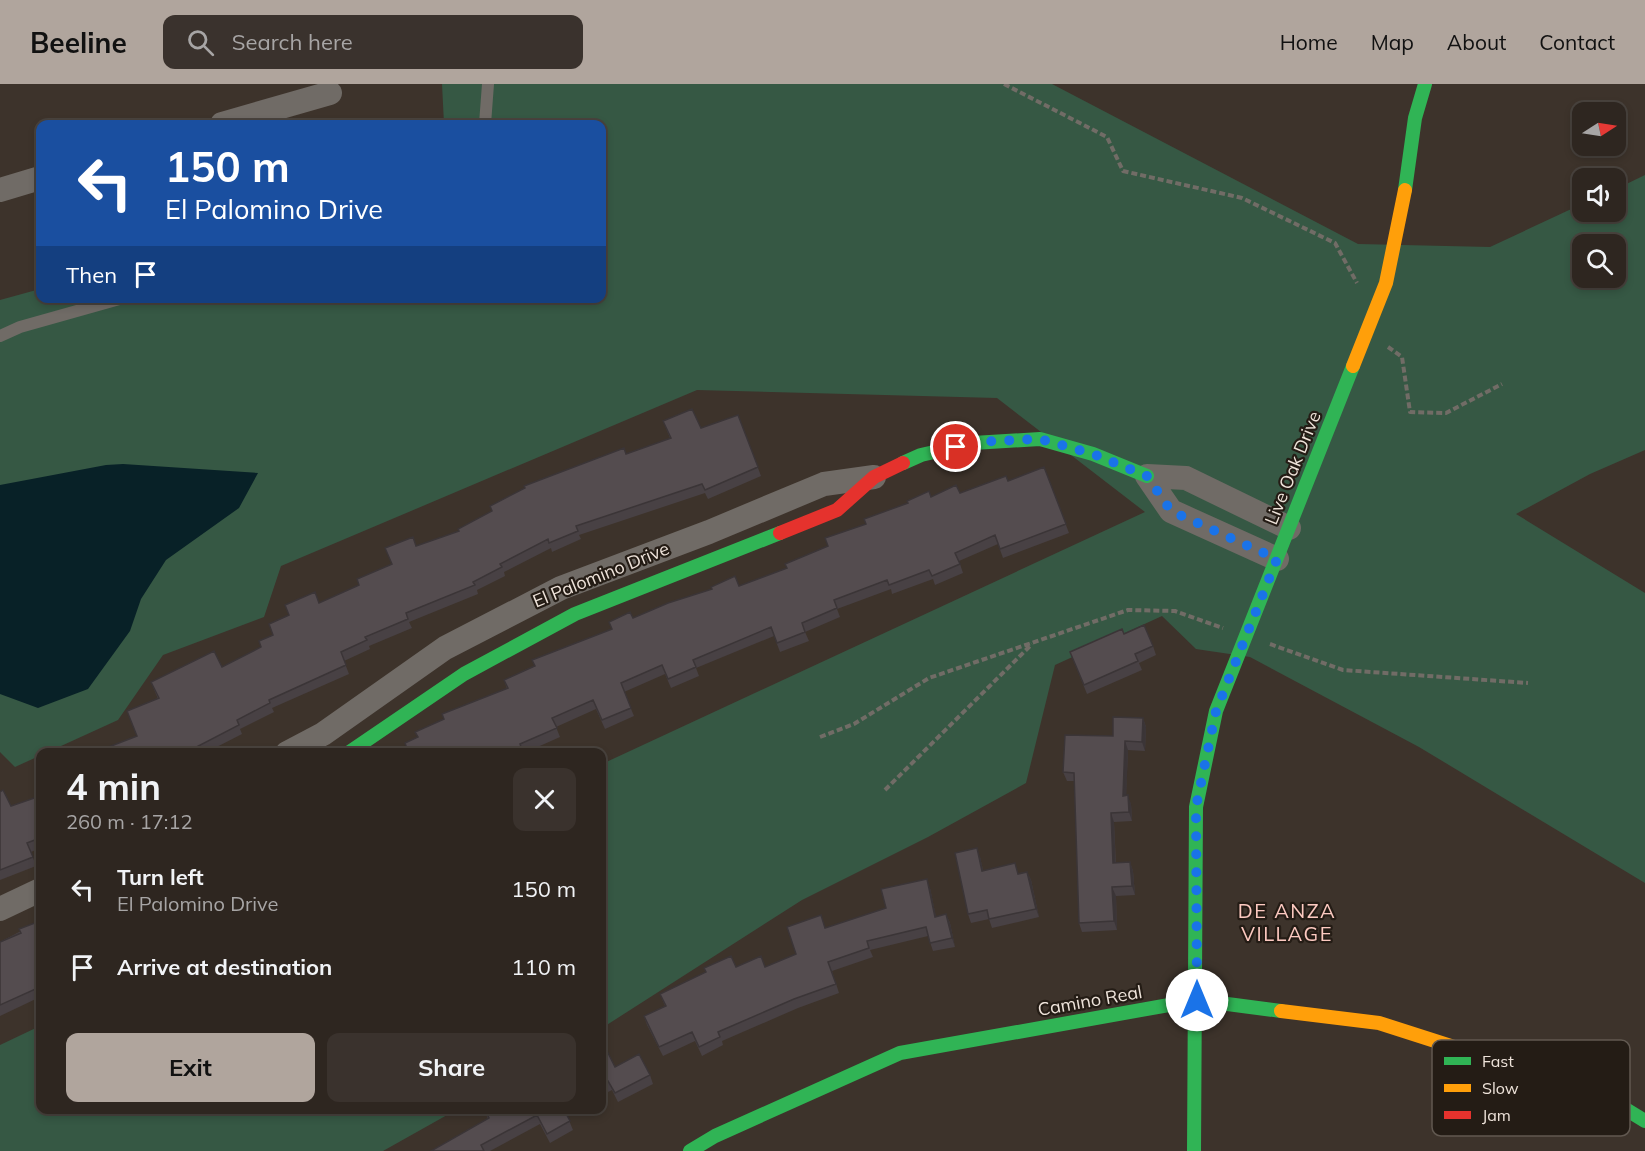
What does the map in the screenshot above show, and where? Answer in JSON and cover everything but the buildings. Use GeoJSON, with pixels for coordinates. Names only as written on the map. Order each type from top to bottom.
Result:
{"type":"FeatureCollection","features":[{"type":"Feature","properties":{"kind":"street","name":"Live Oak Drive"},"geometry":{"type":"LineString","coordinates":[[1194,1151],[1197,1000],[1196,807],[1216,711],[1386,284],[1406,186],[1415,118],[1425,84]]}},
{"type":"Feature","properties":{"kind":"street"},"geometry":{"type":"LineString","coordinates":[[236,120],[330,93]]}},
{"type":"Feature","properties":{"kind":"street"},"geometry":{"type":"LineString","coordinates":[[0,190],[36,179]]}},
{"type":"Feature","properties":{"kind":"street","name":"El Palomino Drive"},"geometry":{"type":"LineString","coordinates":[[355,748],[464,674],[576,614],[837,510],[873,477],[921,454],[973,442],[1040,439],[1093,454],[1147,476],[1186,478],[1289,528]]}},
{"type":"Feature","properties":{"kind":"street"},"geometry":{"type":"LineString","coordinates":[[1147,476],[1171,511],[1277,559]]}},
{"type":"Feature","properties":{"kind":"street","name":"El Palomino Drive"},"geometry":{"type":"LineString","coordinates":[[296,748],[323,734],[445,648],[561,588],[709,532],[824,484],[873,477]]}},
{"type":"Feature","properties":{"kind":"street"},"geometry":{"type":"LineString","coordinates":[[1188,519],[1203,486]]}},
{"type":"Feature","properties":{"kind":"street"},"geometry":{"type":"LineString","coordinates":[[0,909],[36,892]]}},
{"type":"Feature","properties":{"kind":"street","name":"Camino Real"},"geometry":{"type":"LineString","coordinates":[[690,1151],[715,1136],[900,1053],[1197,1000],[1379,1023],[1434,1040]]}},
{"type":"Feature","properties":{"kind":"street","name":"Camino Real"},"geometry":{"type":"LineString","coordinates":[[1630,1112],[1645,1121]]}},
{"type":"Feature","properties":{"kind":"lane"},"geometry":{"type":"LineString","coordinates":[[485,120],[488,84]]}},
{"type":"Feature","properties":{"kind":"lane"},"geometry":{"type":"LineString","coordinates":[[0,336],[20,327],[105,303]]}},
{"type":"Feature","properties":{"kind":"path"},"geometry":{"type":"LineString","coordinates":[[1004,84],[1107,137],[1123,171],[1242,198],[1335,243],[1357,281],[1355,291]]}},
{"type":"Feature","properties":{"kind":"path"},"geometry":{"type":"LineString","coordinates":[[1366,333],[1402,357],[1410,412],[1446,413],[1502,384]]}},
{"type":"Feature","properties":{"kind":"path"},"geometry":{"type":"LineString","coordinates":[[820,737],[854,724],[929,678],[1128,610],[1175,611],[1343,670],[1528,683]]}},
{"type":"Feature","properties":{"kind":"path"},"geometry":{"type":"LineString","coordinates":[[885,790],[1032,643]]}},
{"type":"Feature","properties":{"kind":"green space"},"geometry":{"type":"Polygon","coordinates":[[[442,84],[1052,84],[1358,244],[1490,247],[1572,209],[1572,222],[1626,222],[1626,184],[1645,175],[1645,450],[1590,474],[1516,514],[1645,593],[1645,883],[1419,747],[1250,657],[1196,649],[1162,616],[1055,665],[1026,783],[928,837],[802,900],[606,1025],[606,762],[1145,512],[997,398],[697,390],[281,566],[264,617],[163,655],[118,720],[57,748],[36,748],[36,757],[15,767],[0,752],[0,300],[36,290],[36,303],[606,303],[606,120],[444,120],[442,84]]]}},
{"type":"Feature","properties":{"kind":"green space"},"geometry":{"type":"Polygon","coordinates":[[[36,1028],[36,1114],[449,1114],[383,1151],[0,1151],[0,1045],[36,1028]]]}},
{"type":"Feature","properties":{"kind":"water"},"geometry":{"type":"Polygon","coordinates":[[[123,464],[258,473],[239,508],[166,560],[141,599],[130,631],[88,689],[38,708],[0,694],[0,485],[106,465],[123,464]]]}},
{"type":"Feature","properties":{"kind":"traffic: fast"},"geometry":{"type":"LineString","coordinates":[[1405,190],[1415,118],[1425,84]]}},
{"type":"Feature","properties":{"kind":"traffic: fast"},"geometry":{"type":"LineString","coordinates":[[1194,1151],[1196,807],[1216,711],[1353,366]]}},
{"type":"Feature","properties":{"kind":"traffic: fast"},"geometry":{"type":"LineString","coordinates":[[903,463],[921,455],[973,443],[1040,439],[1093,454],[1147,476]]}},
{"type":"Feature","properties":{"kind":"traffic: fast"},"geometry":{"type":"LineString","coordinates":[[355,748],[464,674],[575,614],[780,533]]}},
{"type":"Feature","properties":{"kind":"traffic: fast"},"geometry":{"type":"LineString","coordinates":[[690,1151],[715,1136],[900,1053],[1197,1000],[1281,1011]]}},
{"type":"Feature","properties":{"kind":"traffic: fast"},"geometry":{"type":"LineString","coordinates":[[1630,1112],[1645,1121]]}},
{"type":"Feature","properties":{"kind":"traffic: slow"},"geometry":{"type":"LineString","coordinates":[[1353,366],[1386,283],[1405,190]]}},
{"type":"Feature","properties":{"kind":"traffic: slow"},"geometry":{"type":"LineString","coordinates":[[1281,1011],[1379,1023],[1432,1040]]}},
{"type":"Feature","properties":{"kind":"traffic: jam"},"geometry":{"type":"LineString","coordinates":[[780,533],[837,510],[874,477],[903,463]]}},
{"type":"Feature","properties":{"kind":"district","name":"DE ANZA VILLAGE"},"geometry":{"type":"Point","coordinates":[1287,922]}},
{"type":"Feature","properties":{"kind":"route"},"geometry":{"type":"LineString","coordinates":[[956,447],[973,442],[1040,439],[1093,454],[1147,476],[1171,511],[1277,559],[1216,711],[1196,807],[1197,1000]]}}]}
